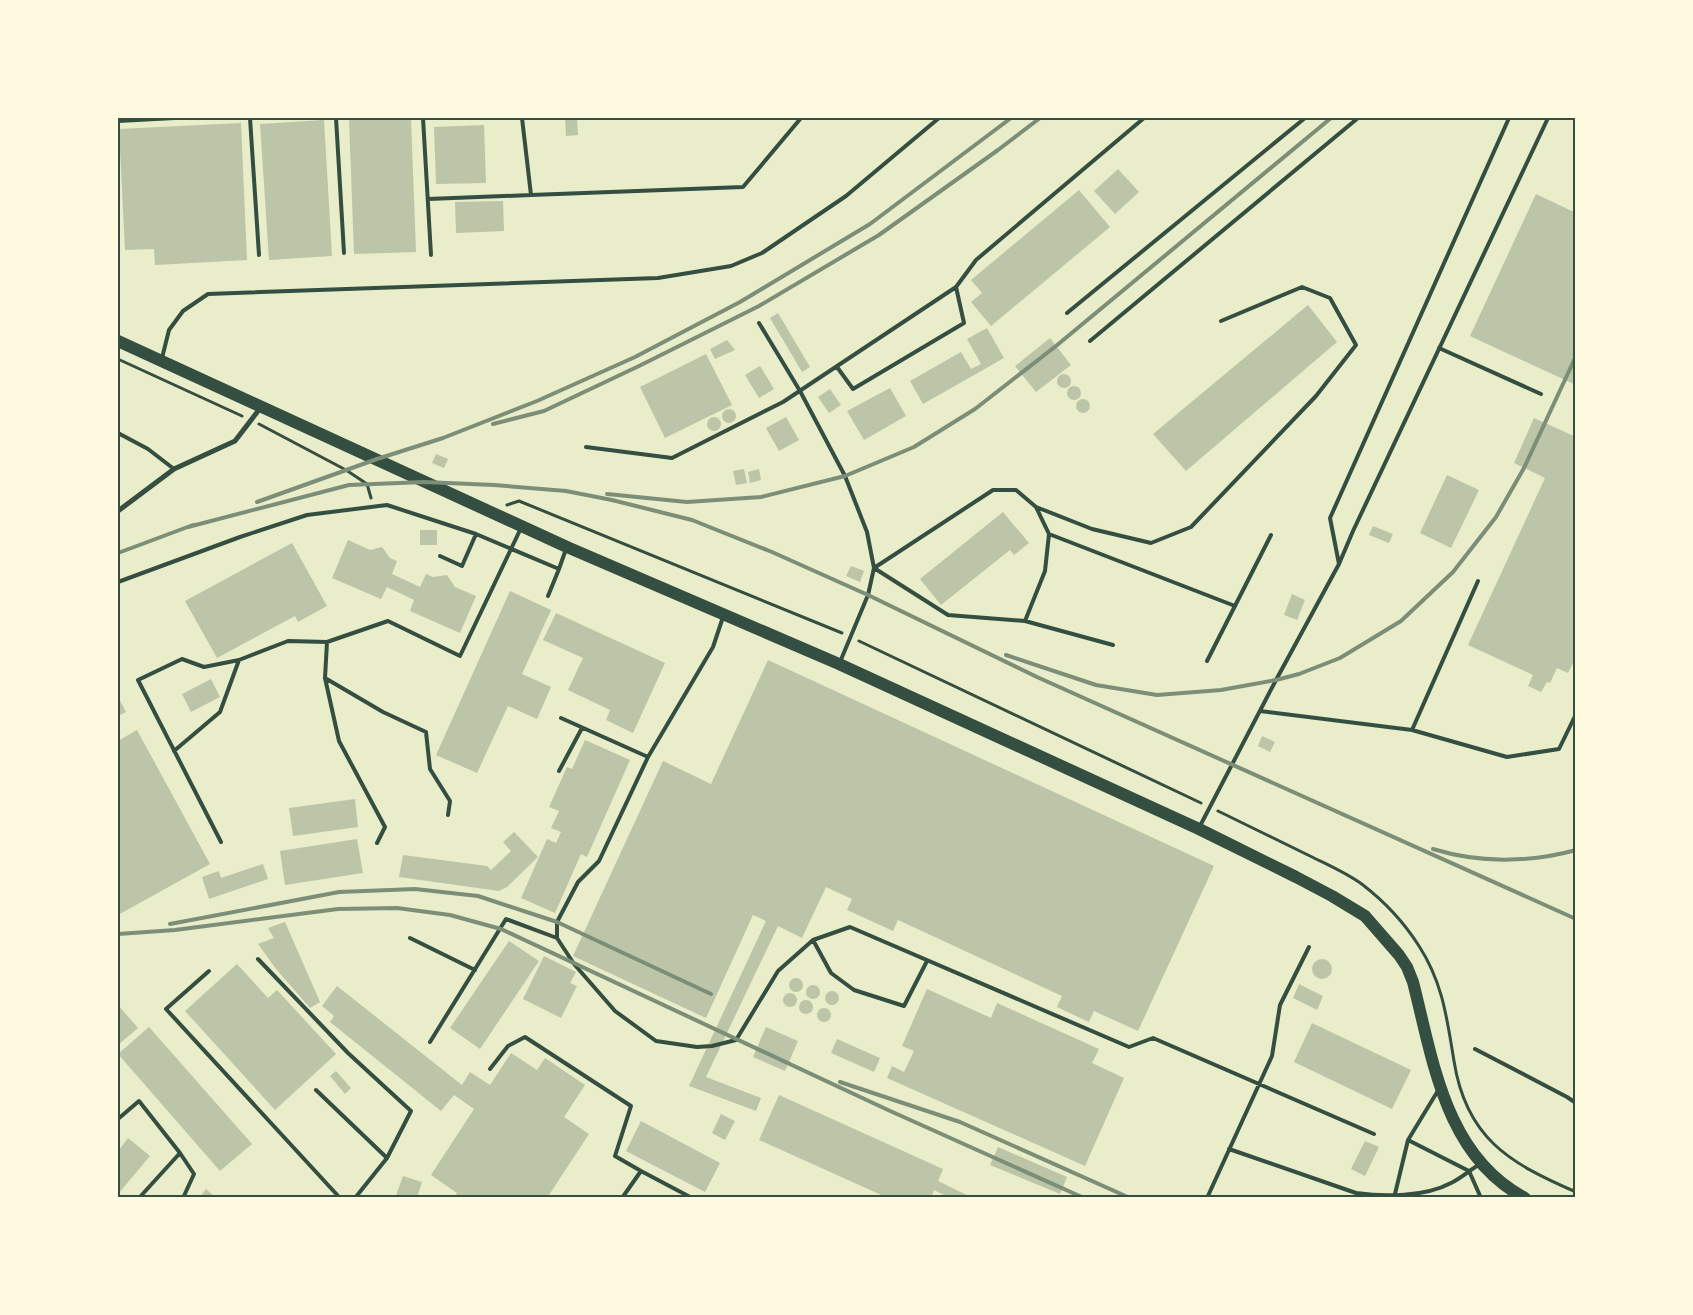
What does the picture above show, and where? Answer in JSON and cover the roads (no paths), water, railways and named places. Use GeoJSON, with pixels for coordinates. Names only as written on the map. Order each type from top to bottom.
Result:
{"type":"FeatureCollection","features":[{"type":"Feature","properties":{"kind":"main road"},"geometry":{"type":"LineString","coordinates":[[118,340],[567,547],[839,664],[1199,829],[1332,896],[1364,916],[1400,955],[1413,982],[1440,1087],[1453,1121],[1482,1163],[1503,1183],[1525,1198]]}},
{"type":"Feature","properties":{"kind":"street"},"geometry":{"type":"LineString","coordinates":[[118,511],[174,470],[235,441],[262,407]]}},
{"type":"Feature","properties":{"kind":"lane"},"geometry":{"type":"LineString","coordinates":[[118,121],[174,118]]}},
{"type":"Feature","properties":{"kind":"lane"},"geometry":{"type":"LineString","coordinates":[[250,118],[259,255]]}},
{"type":"Feature","properties":{"kind":"lane"},"geometry":{"type":"LineString","coordinates":[[336,118],[344,253]]}},
{"type":"Feature","properties":{"kind":"lane"},"geometry":{"type":"LineString","coordinates":[[424,118],[431,255]]}},
{"type":"Feature","properties":{"kind":"lane"},"geometry":{"type":"LineString","coordinates":[[522,118],[531,195]]}},
{"type":"Feature","properties":{"kind":"lane"},"geometry":{"type":"LineString","coordinates":[[428,199],[743,187],[801,118]]}},
{"type":"Feature","properties":{"kind":"lane"},"geometry":{"type":"LineString","coordinates":[[161,360],[169,330],[182,311],[208,294],[658,278],[731,266],[762,253],[846,196],[940,118]]}},
{"type":"Feature","properties":{"kind":"lane"},"geometry":{"type":"LineString","coordinates":[[586,447],[672,458],[783,402],[956,287],[976,260],[1144,118]]}},
{"type":"Feature","properties":{"kind":"lane"},"geometry":{"type":"LineString","coordinates":[[1068,312],[1305,118]]}},
{"type":"Feature","properties":{"kind":"lane"},"geometry":{"type":"LineString","coordinates":[[1090,340],[1358,118]]}},
{"type":"Feature","properties":{"kind":"lane"},"geometry":{"type":"LineString","coordinates":[[1339,564],[1330,518],[1505,129],[1508,118]]}},
{"type":"Feature","properties":{"kind":"lane"},"geometry":{"type":"LineString","coordinates":[[1199,829],[1339,564],[1548,118]]}},
{"type":"Feature","properties":{"kind":"lane"},"geometry":{"type":"LineString","coordinates":[[837,366],[853,388],[964,323],[956,287]]}},
{"type":"Feature","properties":{"kind":"lane"},"geometry":{"type":"LineString","coordinates":[[874,568],[993,490],[1016,490],[1036,507],[1092,530],[1151,543],[1191,527],[1316,396],[1356,345],[1330,298],[1302,287],[1221,321]]}},
{"type":"Feature","properties":{"kind":"lane"},"geometry":{"type":"LineString","coordinates":[[759,323],[800,391],[845,476],[867,532],[874,568],[868,595],[839,664]]}},
{"type":"Feature","properties":{"kind":"lane"},"geometry":{"type":"LineString","coordinates":[[1439,348],[1541,394]]}},
{"type":"Feature","properties":{"kind":"lane"},"geometry":{"type":"LineString","coordinates":[[118,433],[148,449],[174,470]]}},
{"type":"Feature","properties":{"kind":"lane"},"geometry":{"type":"LineString","coordinates":[[118,582],[240,537],[307,515],[387,505],[476,534],[559,570]]}},
{"type":"Feature","properties":{"kind":"lane"},"geometry":{"type":"LineString","coordinates":[[1025,621],[1045,571],[1049,534],[1036,507]]}},
{"type":"Feature","properties":{"kind":"lane"},"geometry":{"type":"LineString","coordinates":[[221,842],[138,680],[182,659],[204,667],[239,660],[288,641],[326,642],[388,620],[460,656],[522,526]]}},
{"type":"Feature","properties":{"kind":"lane"},"geometry":{"type":"LineString","coordinates":[[440,556],[462,566],[476,534]]}},
{"type":"Feature","properties":{"kind":"lane"},"geometry":{"type":"LineString","coordinates":[[1049,534],[1235,606]]}},
{"type":"Feature","properties":{"kind":"lane"},"geometry":{"type":"LineString","coordinates":[[1207,661],[1271,535]]}},
{"type":"Feature","properties":{"kind":"lane"},"geometry":{"type":"LineString","coordinates":[[548,596],[567,547]]}},
{"type":"Feature","properties":{"kind":"lane"},"geometry":{"type":"LineString","coordinates":[[874,568],[948,614],[1025,621],[1113,645]]}},
{"type":"Feature","properties":{"kind":"lane"},"geometry":{"type":"LineString","coordinates":[[1412,730],[1478,581]]}},
{"type":"Feature","properties":{"kind":"lane"},"geometry":{"type":"LineString","coordinates":[[725,614],[713,647],[648,757],[599,861],[578,882],[557,922],[557,938],[574,964],[615,1012],[656,1041],[697,1047],[712,1046],[736,1040],[778,971],[813,940],[850,927],[1129,1047],[1153,1038],[1374,1134]]}},
{"type":"Feature","properties":{"kind":"lane"},"geometry":{"type":"LineString","coordinates":[[326,642],[325,678],[339,741],[385,827],[377,843]]}},
{"type":"Feature","properties":{"kind":"lane"},"geometry":{"type":"LineString","coordinates":[[174,751],[220,712],[239,660]]}},
{"type":"Feature","properties":{"kind":"lane"},"geometry":{"type":"LineString","coordinates":[[325,678],[383,712],[426,732],[430,769],[450,801],[448,815]]}},
{"type":"Feature","properties":{"kind":"lane"},"geometry":{"type":"LineString","coordinates":[[1260,711],[1412,730],[1507,757],[1559,749],[1576,714]]}},
{"type":"Feature","properties":{"kind":"lane"},"geometry":{"type":"LineString","coordinates":[[561,718],[648,757]]}},
{"type":"Feature","properties":{"kind":"lane"},"geometry":{"type":"LineString","coordinates":[[559,770],[582,728]]}},
{"type":"Feature","properties":{"kind":"lane"},"geometry":{"type":"LineString","coordinates":[[430,1042],[506,920],[557,938]]}},
{"type":"Feature","properties":{"kind":"lane"},"geometry":{"type":"LineString","coordinates":[[410,938],[474,970]]}},
{"type":"Feature","properties":{"kind":"lane"},"geometry":{"type":"LineString","coordinates":[[813,940],[831,972],[854,990],[904,1006],[927,960]]}},
{"type":"Feature","properties":{"kind":"lane"},"geometry":{"type":"LineString","coordinates":[[1207,1198],[1272,1056],[1280,1005],[1309,947]]}},
{"type":"Feature","properties":{"kind":"lane"},"geometry":{"type":"LineString","coordinates":[[258,959],[348,1053],[411,1111],[387,1158],[356,1198]]}},
{"type":"Feature","properties":{"kind":"lane"},"geometry":{"type":"LineString","coordinates":[[209,970],[166,1010],[340,1198]]}},
{"type":"Feature","properties":{"kind":"lane"},"geometry":{"type":"LineString","coordinates":[[490,1069],[508,1046],[525,1036],[631,1106],[615,1156],[692,1198]]}},
{"type":"Feature","properties":{"kind":"lane"},"geometry":{"type":"LineString","coordinates":[[1475,1049],[1567,1097],[1576,1104]]}},
{"type":"Feature","properties":{"kind":"lane"},"geometry":{"type":"LineString","coordinates":[[1394,1196],[1408,1140],[1440,1087]]}},
{"type":"Feature","properties":{"kind":"lane"},"geometry":{"type":"LineString","coordinates":[[316,1090],[387,1158]]}},
{"type":"Feature","properties":{"kind":"lane"},"geometry":{"type":"LineString","coordinates":[[118,1119],[140,1101],[194,1174],[183,1198]]}},
{"type":"Feature","properties":{"kind":"lane"},"geometry":{"type":"LineString","coordinates":[[1408,1140],[1469,1171],[1481,1198]]}},
{"type":"Feature","properties":{"kind":"lane"},"geometry":{"type":"LineString","coordinates":[[1229,1149],[1356,1193],[1372,1195],[1394,1196],[1432,1190],[1450,1184],[1482,1163]]}},
{"type":"Feature","properties":{"kind":"lane"},"geometry":{"type":"LineString","coordinates":[[139,1198],[180,1154]]}},
{"type":"Feature","properties":{"kind":"lane"},"geometry":{"type":"LineString","coordinates":[[622,1198],[641,1171]]}},
{"type":"Feature","properties":{"kind":"railway"},"geometry":{"type":"LineString","coordinates":[[257,502],[377,459],[443,438],[537,401],[635,357],[740,302],[870,224],[1011,118]]}},
{"type":"Feature","properties":{"kind":"railway"},"geometry":{"type":"LineString","coordinates":[[493,424],[544,411],[759,306],[879,235],[1040,118]]}},
{"type":"Feature","properties":{"kind":"railway"},"geometry":{"type":"LineString","coordinates":[[607,494],[687,502],[761,497],[845,476],[914,447],[975,409],[1056,346],[1331,118]]}},
{"type":"Feature","properties":{"kind":"railway"},"geometry":{"type":"LineString","coordinates":[[1006,655],[1096,685],[1157,695],[1221,690],[1276,680],[1299,674],[1340,658],[1401,621],[1453,572],[1496,517],[1524,468],[1576,356]]}},
{"type":"Feature","properties":{"kind":"railway"},"geometry":{"type":"LineString","coordinates":[[188,527],[349,485],[424,482],[566,491],[612,500],[692,520],[772,552],[868,595],[1037,677],[1576,919]]}},
{"type":"Feature","properties":{"kind":"railway"},"geometry":{"type":"LineString","coordinates":[[118,553],[193,525]]}},
{"type":"Feature","properties":{"kind":"railway"},"geometry":{"type":"LineString","coordinates":[[1433,849],[1468,857],[1504,860],[1540,857],[1576,850]]}},
{"type":"Feature","properties":{"kind":"railway"},"geometry":{"type":"LineString","coordinates":[[170,924],[339,892],[415,889],[478,896],[557,922],[711,994]]}},
{"type":"Feature","properties":{"kind":"railway"},"geometry":{"type":"LineString","coordinates":[[118,934],[175,930],[338,909],[397,908],[450,915],[501,929],[888,1110],[1084,1198]]}},
{"type":"Feature","properties":{"kind":"railway"},"geometry":{"type":"LineString","coordinates":[[840,1082],[960,1122],[1130,1198]]}}]}
